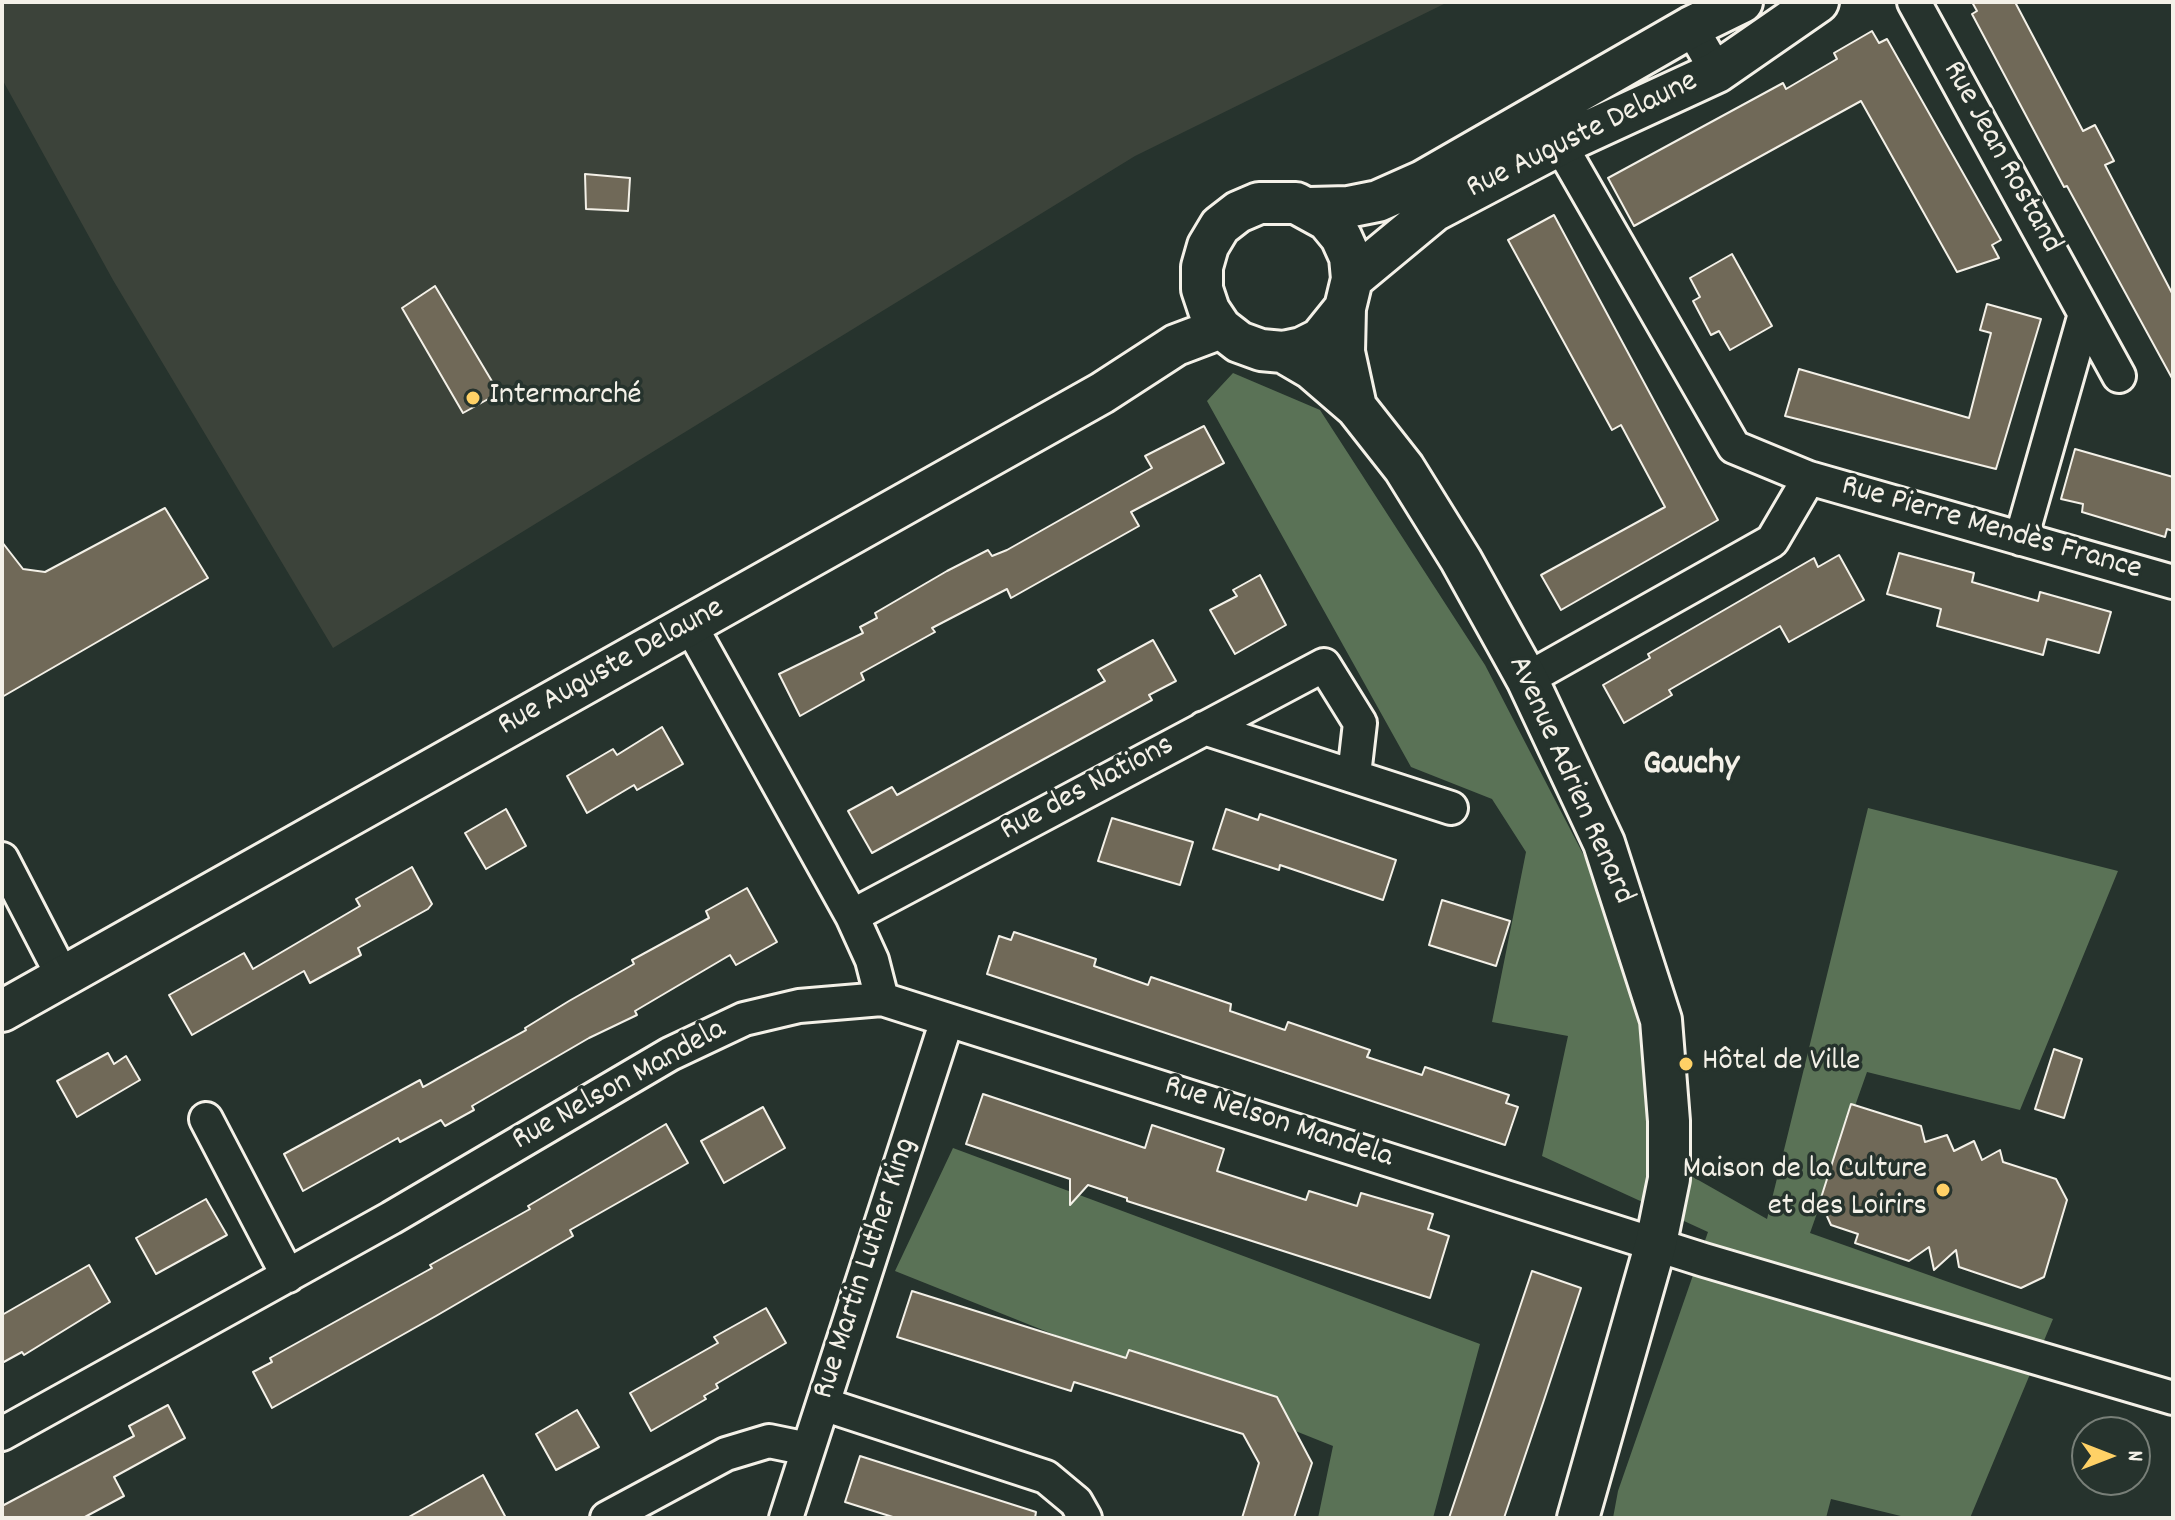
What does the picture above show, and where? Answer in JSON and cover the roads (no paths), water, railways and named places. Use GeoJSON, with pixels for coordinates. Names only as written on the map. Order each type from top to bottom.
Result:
{"type":"FeatureCollection","features":[{"type":"Feature","properties":{"kind":"street","name":"Rue Auguste Delaune"},"geometry":{"type":"LineString","coordinates":[[1349,294],[1434,211],[1691,27],[1742,2]]}},
{"type":"Feature","properties":{"kind":"street","name":"Rue Auguste Delaune"},"geometry":{"type":"LineString","coordinates":[[1310,208],[1348,207],[1378,201],[1554,128],[1717,72],[1818,2]]}},
{"type":"Feature","properties":{"kind":"street","name":"Rue Jean Rostand"},"geometry":{"type":"LineString","coordinates":[[1914,2],[2119,376]]}},
{"type":"Feature","properties":{"kind":"street"},"geometry":{"type":"LineString","coordinates":[[1691,27],[1717,72]]}},
{"type":"Feature","properties":{"kind":"street","name":"Rue Pierre Mendès France"},"geometry":{"type":"LineString","coordinates":[[1554,128],[1734,447],[1809,478],[2173,582]]}},
{"type":"Feature","properties":{"kind":"street"},"geometry":{"type":"LineString","coordinates":[[1282,201],[1310,208],[1327,220],[1341,237],[1350,257],[1349,294],[1320,339],[1283,352],[1261,350],[1239,342],[1221,328],[1209,310],[1202,289],[1202,267],[1208,246],[1220,226],[1238,212],[1259,203],[1282,201]]}},
{"type":"Feature","properties":{"kind":"street","name":"Avenue Adrien Renard"},"geometry":{"type":"LineString","coordinates":[[1349,294],[1347,374],[1356,407]]}},
{"type":"Feature","properties":{"kind":"street"},"geometry":{"type":"LineString","coordinates":[[2021,539],[2085,314]]}},
{"type":"Feature","properties":{"kind":"street","name":"Rue Auguste Delaune"},"geometry":{"type":"LineString","coordinates":[[2,1011],[1102,393],[1176,345],[1221,328]]}},
{"type":"Feature","properties":{"kind":"street","name":"Avenue Adrien Renard"},"geometry":{"type":"LineString","coordinates":[[1283,352],[1312,369],[1356,407],[1404,468],[1527,679],[1604,843],[1661,1020],[1669,1121],[1669,1179],[1656,1243],[1578,1518]]}},
{"type":"Feature","properties":{"kind":"street","name":"Rue Pierre Mendès France"},"geometry":{"type":"LineString","coordinates":[[1527,679],[1772,541],[1809,478]]}},
{"type":"Feature","properties":{"kind":"street"},"geometry":{"type":"LineString","coordinates":[[690,625],[852,916],[872,960],[882,999]]}},
{"type":"Feature","properties":{"kind":"street","name":"Rue des Nations"},"geometry":{"type":"LineString","coordinates":[[852,916],[1324,665],[1360,723],[1354,775]]}},
{"type":"Feature","properties":{"kind":"street"},"geometry":{"type":"LineString","coordinates":[[1204,728],[1451,808]]}},
{"type":"Feature","properties":{"kind":"street"},"geometry":{"type":"LineString","coordinates":[[2,859],[63,977]]}},
{"type":"Feature","properties":{"kind":"street","name":"Rue Nelson Mandela"},"geometry":{"type":"LineString","coordinates":[[2,1434],[288,1276],[682,1048],[744,1019],[799,1006],[882,999],[1656,1243],[2173,1398]]}},
{"type":"Feature","properties":{"kind":"street","name":"Rue Martin Luther King"},"geometry":{"type":"LineString","coordinates":[[786,1518],[947,1020]]}},
{"type":"Feature","properties":{"kind":"street"},"geometry":{"type":"LineString","coordinates":[[206,1119],[288,1276]]}},
{"type":"Feature","properties":{"kind":"street"},"geometry":{"type":"LineString","coordinates":[[823,1404],[1046,1477],[1076,1502],[1085,1518]]}},
{"type":"Feature","properties":{"kind":"street"},"geometry":{"type":"LineString","coordinates":[[607,1518],[726,1454],[769,1441],[808,1449]]}},
{"type":"Feature","properties":{"kind":"place","name":"Intermarché"},"geometry":{"type":"Point","coordinates":[473,398]}},
{"type":"Feature","properties":{"kind":"place","name":"Hôtel de Ville"},"geometry":{"type":"Point","coordinates":[1686,1064]}},
{"type":"Feature","properties":{"kind":"place","name":"Maison de la Culture et des Loirirs"},"geometry":{"type":"Point","coordinates":[1943,1190]}},
{"type":"Feature","properties":{"kind":"district","name":"Gauchy"},"geometry":{"type":"Point","coordinates":[1691,767]}}]}
